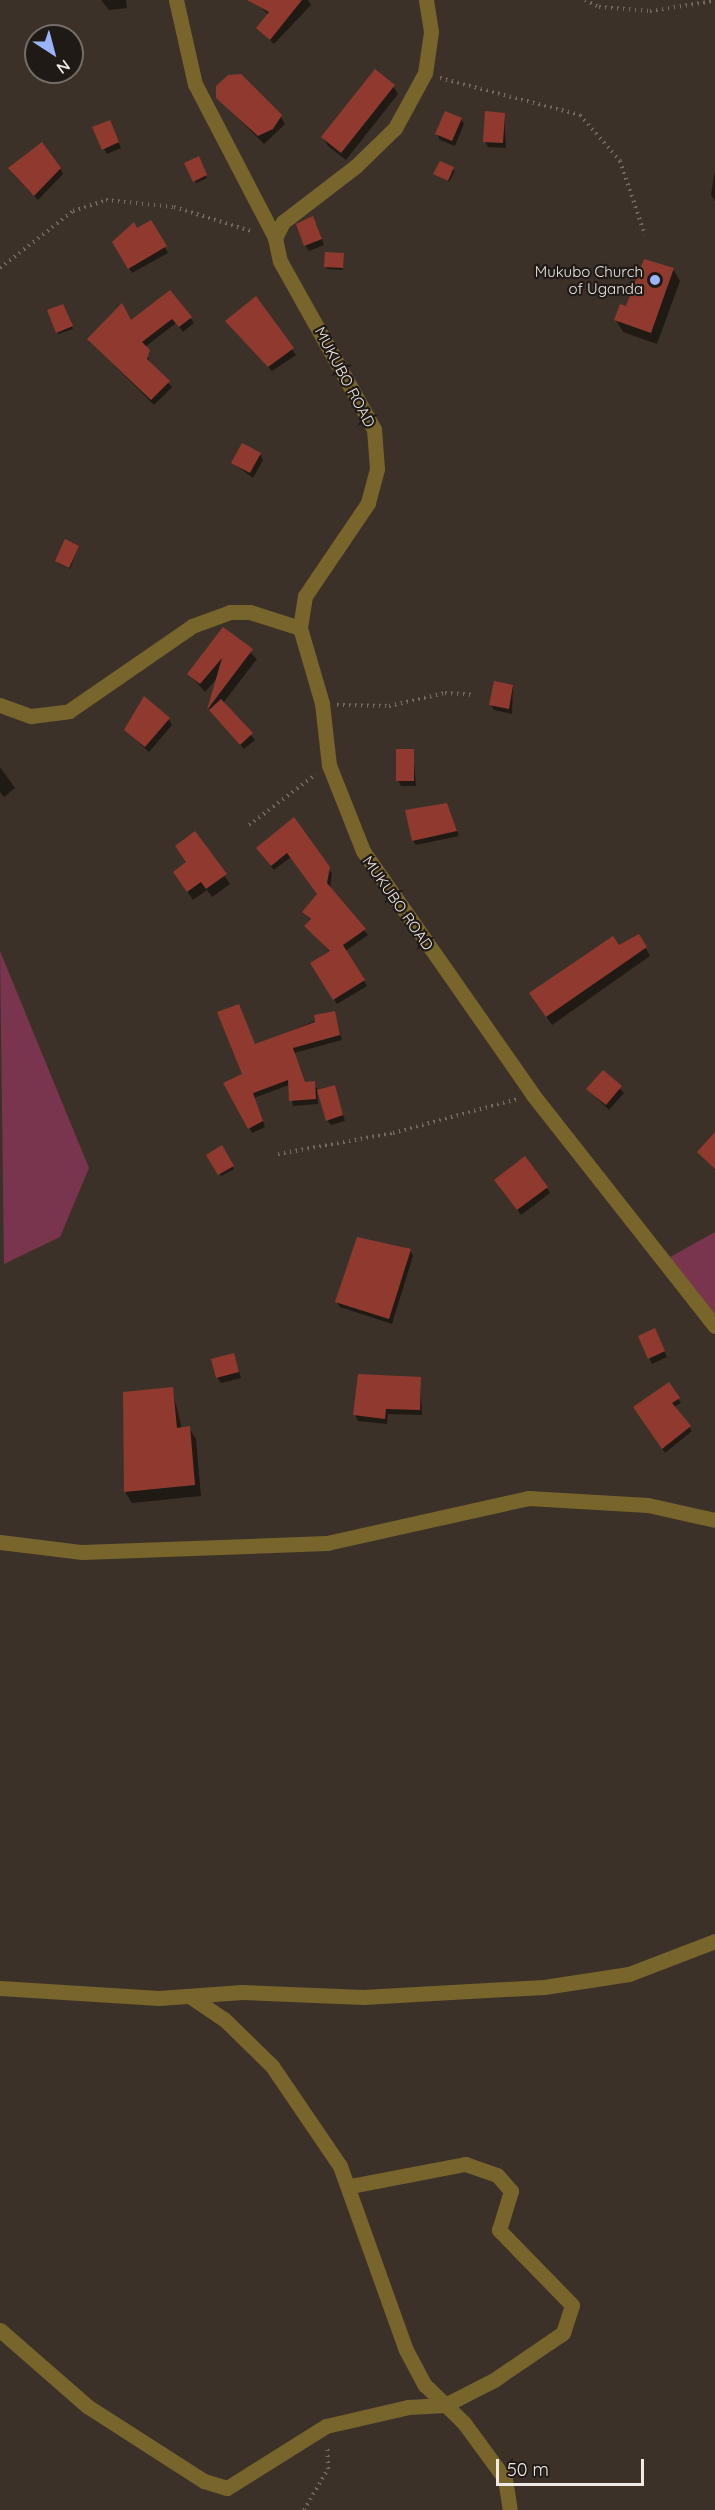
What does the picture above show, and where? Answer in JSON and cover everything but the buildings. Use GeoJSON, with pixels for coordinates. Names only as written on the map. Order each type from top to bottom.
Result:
{"type":"FeatureCollection","features":[{"type":"Feature","properties":{"kind":"street","name":"MUKUBO ROAD"},"geometry":{"type":"LineString","coordinates":[[176,0],[195,84],[275,238],[280,261],[374,429],[377,469],[351,534],[305,596],[300,628],[322,703],[329,765],[363,851],[533,1095],[715,1326]]}},
{"type":"Feature","properties":{"kind":"street"},"geometry":{"type":"LineString","coordinates":[[275,238],[283,222],[356,166],[395,128],[425,74],[431,32],[426,0]]}},
{"type":"Feature","properties":{"kind":"street"},"geometry":{"type":"LineString","coordinates":[[0,705],[31,716],[69,711],[211,617],[250,612],[300,628]]}},
{"type":"Feature","properties":{"kind":"street"},"geometry":{"type":"LineString","coordinates":[[0,1542],[82,1552],[327,1543],[528,1498],[648,1504],[715,1520]]}},
{"type":"Feature","properties":{"kind":"street"},"geometry":{"type":"LineString","coordinates":[[0,1988],[191,1997],[242,1992],[363,1997],[544,1987],[629,1974],[715,1941]]}},
{"type":"Feature","properties":{"kind":"street"},"geometry":{"type":"LineString","coordinates":[[191,1997],[225,2020],[272,2066],[351,2186],[406,2350],[425,2385],[445,2405],[505,2479],[510,2510]]}},
{"type":"Feature","properties":{"kind":"street"},"geometry":{"type":"LineString","coordinates":[[0,2330],[87,2406],[204,2481],[227,2488],[326,2426],[408,2407],[445,2405],[494,2380],[563,2333],[572,2305],[499,2230],[511,2191],[497,2175],[465,2164],[351,2186]]}},
{"type":"Feature","properties":{"kind":"path"},"geometry":{"type":"LineString","coordinates":[[585,0],[599,7],[650,11],[715,1]]}},
{"type":"Feature","properties":{"kind":"path"},"geometry":{"type":"LineString","coordinates":[[425,74],[580,114],[620,161],[645,235]]}},
{"type":"Feature","properties":{"kind":"path"},"geometry":{"type":"LineString","coordinates":[[0,268],[73,212],[106,200],[174,207],[275,238]]}},
{"type":"Feature","properties":{"kind":"path"},"geometry":{"type":"LineString","coordinates":[[322,703],[389,706],[445,693],[475,694]]}},
{"type":"Feature","properties":{"kind":"path"},"geometry":{"type":"LineString","coordinates":[[249,825],[329,765]]}},
{"type":"Feature","properties":{"kind":"path"},"geometry":{"type":"LineString","coordinates":[[278,1154],[393,1132],[533,1095]]}},
{"type":"Feature","properties":{"kind":"path"},"geometry":{"type":"LineString","coordinates":[[304,2510],[328,2469],[326,2426]]}},
{"type":"Feature","properties":{"kind":"shaded area"},"geometry":{"type":"Polygon","coordinates":[[[0,951],[89,1168],[60,1237],[4,1264],[0,951]]]}},
{"type":"Feature","properties":{"kind":"shaded area"},"geometry":{"type":"Polygon","coordinates":[[[715,1232],[715,1318],[670,1257],[715,1232]]]}},
{"type":"Feature","properties":{"kind":"place","name":"Mukubo Church of Uganda"},"geometry":{"type":"Point","coordinates":[655,280]}}]}
